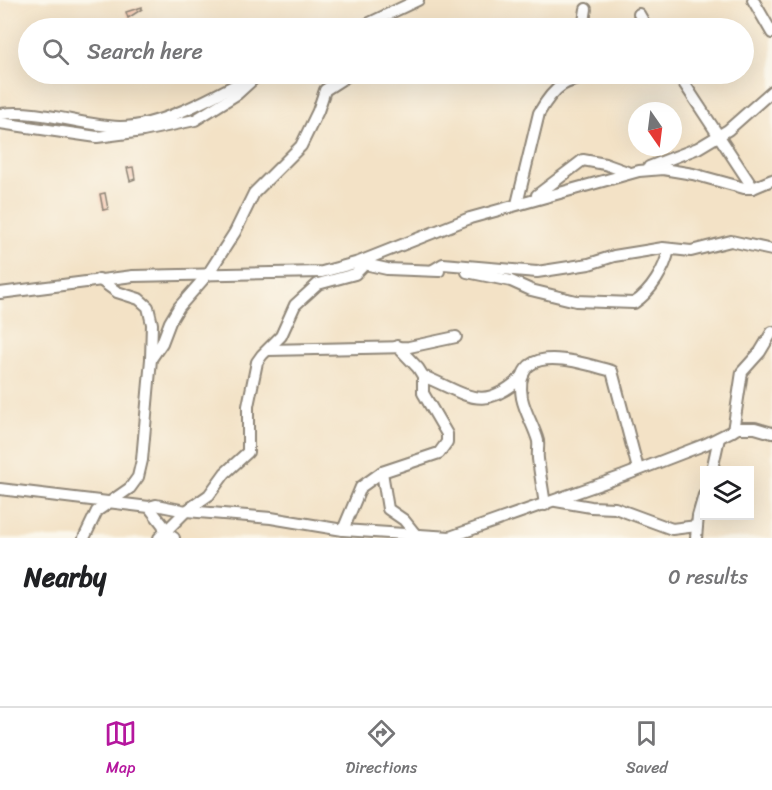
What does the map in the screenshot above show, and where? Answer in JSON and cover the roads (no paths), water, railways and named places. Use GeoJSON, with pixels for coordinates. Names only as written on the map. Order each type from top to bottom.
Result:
{"type":"FeatureCollection","features":[{"type":"Feature","properties":{"kind":"street"},"geometry":{"type":"LineString","coordinates":[[380,18],[418,0]]}},
{"type":"Feature","properties":{"kind":"street"},"geometry":{"type":"LineString","coordinates":[[753,0],[772,33]]}},
{"type":"Feature","properties":{"kind":"street"},"geometry":{"type":"LineString","coordinates":[[584,18],[585,9]]}},
{"type":"Feature","properties":{"kind":"street"},"geometry":{"type":"LineString","coordinates":[[639,14],[641,18]]}},
{"type":"Feature","properties":{"kind":"street"},"geometry":{"type":"LineString","coordinates":[[0,114],[35,113],[99,124],[132,126],[168,116],[237,84]]}},
{"type":"Feature","properties":{"kind":"street"},"geometry":{"type":"LineString","coordinates":[[0,123],[97,137],[143,131],[195,120],[237,94],[248,84]]}},
{"type":"Feature","properties":{"kind":"street"},"geometry":{"type":"LineString","coordinates":[[152,359],[179,307],[208,274],[235,232],[254,193],[301,146],[318,111],[325,90],[334,84]]}},
{"type":"Feature","properties":{"kind":"street"},"geometry":{"type":"LineString","coordinates":[[517,204],[539,113],[559,84]]}},
{"type":"Feature","properties":{"kind":"street"},"geometry":{"type":"LineString","coordinates":[[554,92],[563,84]]}},
{"type":"Feature","properties":{"kind":"street"},"geometry":{"type":"LineString","coordinates":[[684,84],[753,188]]}},
{"type":"Feature","properties":{"kind":"street"},"geometry":{"type":"LineString","coordinates":[[0,293],[99,279],[322,272],[362,263],[470,218],[635,172],[677,157],[735,126],[751,107],[772,91]]}},
{"type":"Feature","properties":{"kind":"street"},"geometry":{"type":"LineString","coordinates":[[529,200],[583,160],[635,172],[663,169],[693,174],[744,188],[753,188],[772,180]]}},
{"type":"Feature","properties":{"kind":"street"},"geometry":{"type":"LineString","coordinates":[[433,270],[443,264],[543,272],[589,264],[614,256],[669,249],[691,251],[739,241],[772,250]]}},
{"type":"Feature","properties":{"kind":"street"},"geometry":{"type":"LineString","coordinates":[[362,263],[387,269],[433,270],[494,276],[531,290],[576,301],[634,303],[647,291],[660,272],[669,249]]}},
{"type":"Feature","properties":{"kind":"street"},"geometry":{"type":"LineString","coordinates":[[166,536],[186,511],[209,495],[225,473],[248,452],[248,406],[257,362],[281,336],[295,305],[318,285],[355,274],[362,263]]}},
{"type":"Feature","properties":{"kind":"street"},"geometry":{"type":"LineString","coordinates":[[84,538],[93,517],[130,488],[138,477],[142,460],[152,359],[152,324],[148,307],[139,299],[117,291],[99,279]]}},
{"type":"Feature","properties":{"kind":"street"},"geometry":{"type":"LineString","coordinates":[[733,431],[742,372],[757,356],[772,332]]}},
{"type":"Feature","properties":{"kind":"street"},"geometry":{"type":"LineString","coordinates":[[267,350],[397,346],[456,337]]}},
{"type":"Feature","properties":{"kind":"street"},"geometry":{"type":"LineString","coordinates":[[397,346],[423,376],[459,394],[485,398],[502,394],[523,376],[534,362],[544,358],[571,360],[612,371],[638,469]]}},
{"type":"Feature","properties":{"kind":"street"},"geometry":{"type":"LineString","coordinates":[[343,530],[356,494],[382,472],[439,453],[444,449],[447,434],[423,393],[423,376]]}},
{"type":"Feature","properties":{"kind":"street"},"geometry":{"type":"LineString","coordinates":[[523,376],[524,406],[538,441],[550,503]]}},
{"type":"Feature","properties":{"kind":"street"},"geometry":{"type":"LineString","coordinates":[[502,394],[518,400],[524,406]]}},
{"type":"Feature","properties":{"kind":"street"},"geometry":{"type":"LineString","coordinates":[[0,489],[32,491],[107,504],[149,507],[156,505],[186,511],[271,518],[343,530],[438,538],[462,534],[550,503],[733,431],[746,427],[772,433]]}},
{"type":"Feature","properties":{"kind":"street"},"geometry":{"type":"LineString","coordinates":[[713,466],[719,438]]}},
{"type":"Feature","properties":{"kind":"street"},"geometry":{"type":"LineString","coordinates":[[382,472],[388,508],[404,519],[416,535]]}},
{"type":"Feature","properties":{"kind":"street"},"geometry":{"type":"LineString","coordinates":[[550,503],[615,508],[672,529],[697,525]]}},
{"type":"Feature","properties":{"kind":"street"},"geometry":{"type":"LineString","coordinates":[[149,507],[163,525],[166,536]]}},
{"type":"Feature","properties":{"kind":"street"},"geometry":{"type":"LineString","coordinates":[[696,538],[700,514]]}}]}
